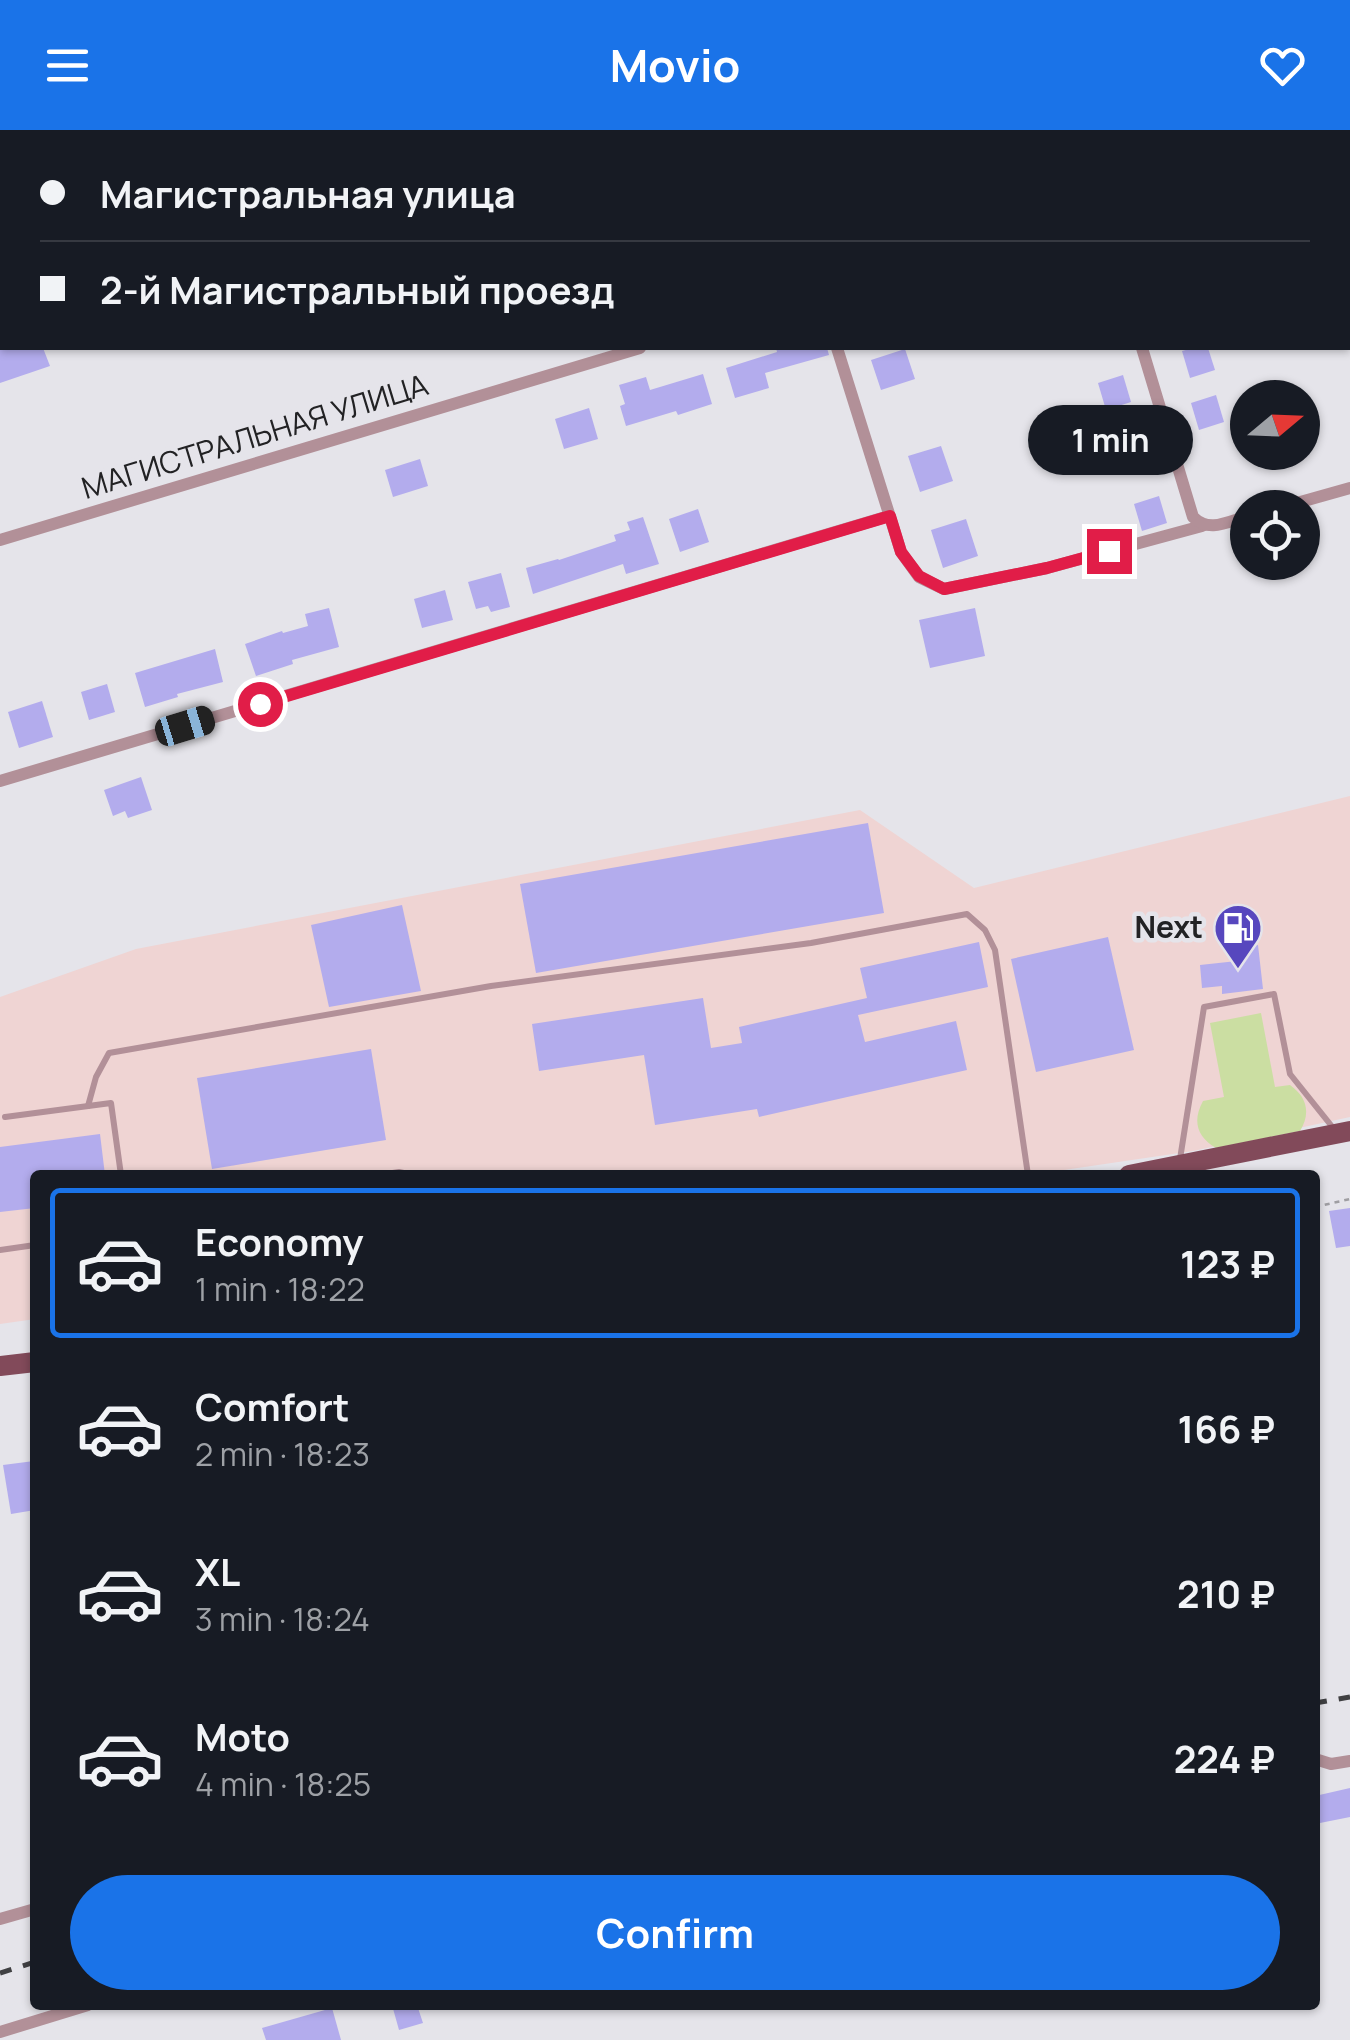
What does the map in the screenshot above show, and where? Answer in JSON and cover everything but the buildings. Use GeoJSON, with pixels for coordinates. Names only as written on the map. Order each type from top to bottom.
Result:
{"type":"FeatureCollection","features":[{"type":"Feature","properties":{"kind":"main road"},"geometry":{"type":"LineString","coordinates":[[1154,1170],[1179,1165],[1200,1168],[1344,1132]]}},
{"type":"Feature","properties":{"kind":"main road"},"geometry":{"type":"LineString","coordinates":[[0,1366],[30,1363]]}},
{"type":"Feature","properties":{"kind":"street","name":"МАГИСТРАЛЬНАЯ УЛИЦА"},"geometry":{"type":"LineString","coordinates":[[0,540],[633,350]]}},
{"type":"Feature","properties":{"kind":"street"},"geometry":{"type":"LineString","coordinates":[[838,350],[901,552],[919,576],[944,589],[1047,568],[1230,521]]}},
{"type":"Feature","properties":{"kind":"street"},"geometry":{"type":"LineString","coordinates":[[1143,350],[1193,516],[1202,526]]}},
{"type":"Feature","properties":{"kind":"street"},"geometry":{"type":"LineString","coordinates":[[1320,497],[1350,488]]}},
{"type":"Feature","properties":{"kind":"street"},"geometry":{"type":"LineString","coordinates":[[0,781],[890,516]]}},
{"type":"Feature","properties":{"kind":"street"},"geometry":{"type":"LineString","coordinates":[[1320,1761],[1331,1764],[1350,1761]]}},
{"type":"Feature","properties":{"kind":"street"},"geometry":{"type":"LineString","coordinates":[[0,1919],[30,1910]]}},
{"type":"Feature","properties":{"kind":"street"},"geometry":{"type":"LineString","coordinates":[[0,2032],[72,2010]]}},
{"type":"Feature","properties":{"kind":"lane"},"geometry":{"type":"LineString","coordinates":[[88,1106],[109,1053],[491,986],[811,943],[967,914],[985,930],[995,950],[1027,1170]]}},
{"type":"Feature","properties":{"kind":"lane"},"geometry":{"type":"LineString","coordinates":[[1179,1165],[1204,1007],[1239,1000],[1274,994],[1290,1074],[1344,1132]]}},
{"type":"Feature","properties":{"kind":"lane"},"geometry":{"type":"LineString","coordinates":[[5,1117],[111,1103],[119,1170]]}},
{"type":"Feature","properties":{"kind":"lane"},"geometry":{"type":"LineString","coordinates":[[0,1250],[30,1246]]}},
{"type":"Feature","properties":{"kind":"path"},"geometry":{"type":"LineString","coordinates":[[1320,1206],[1350,1199]]}},
{"type":"Feature","properties":{"kind":"shaded area"},"geometry":{"type":"Polygon","coordinates":[[[1350,796],[1350,1117],[1193,1151],[1064,1170],[30,1170],[30,1320],[0,1324],[0,997],[136,949],[860,810],[974,888],[1350,796]]]}},
{"type":"Feature","properties":{"kind":"green space"},"geometry":{"type":"Polygon","coordinates":[[[1261,1013],[1275,1087],[1290,1085],[1300,1095],[1306,1112],[1303,1124],[1300,1131],[1216,1148],[1204,1139],[1197,1122],[1203,1101],[1224,1097],[1210,1023],[1261,1013]]]}},
{"type":"Feature","properties":{"kind":"railway"},"geometry":{"type":"LineString","coordinates":[[1320,1702],[1350,1697]]}},
{"type":"Feature","properties":{"kind":"railway"},"geometry":{"type":"LineString","coordinates":[[0,1973],[30,1964]]}},
{"type":"Feature","properties":{"kind":"place","name":"Next"},"geometry":{"type":"Point","coordinates":[1238,970]}},
{"type":"Feature","properties":{"kind":"route"},"geometry":{"type":"LineString","coordinates":[[260,704],[890,516],[901,552],[919,576],[944,589],[1109,551]]}}]}
